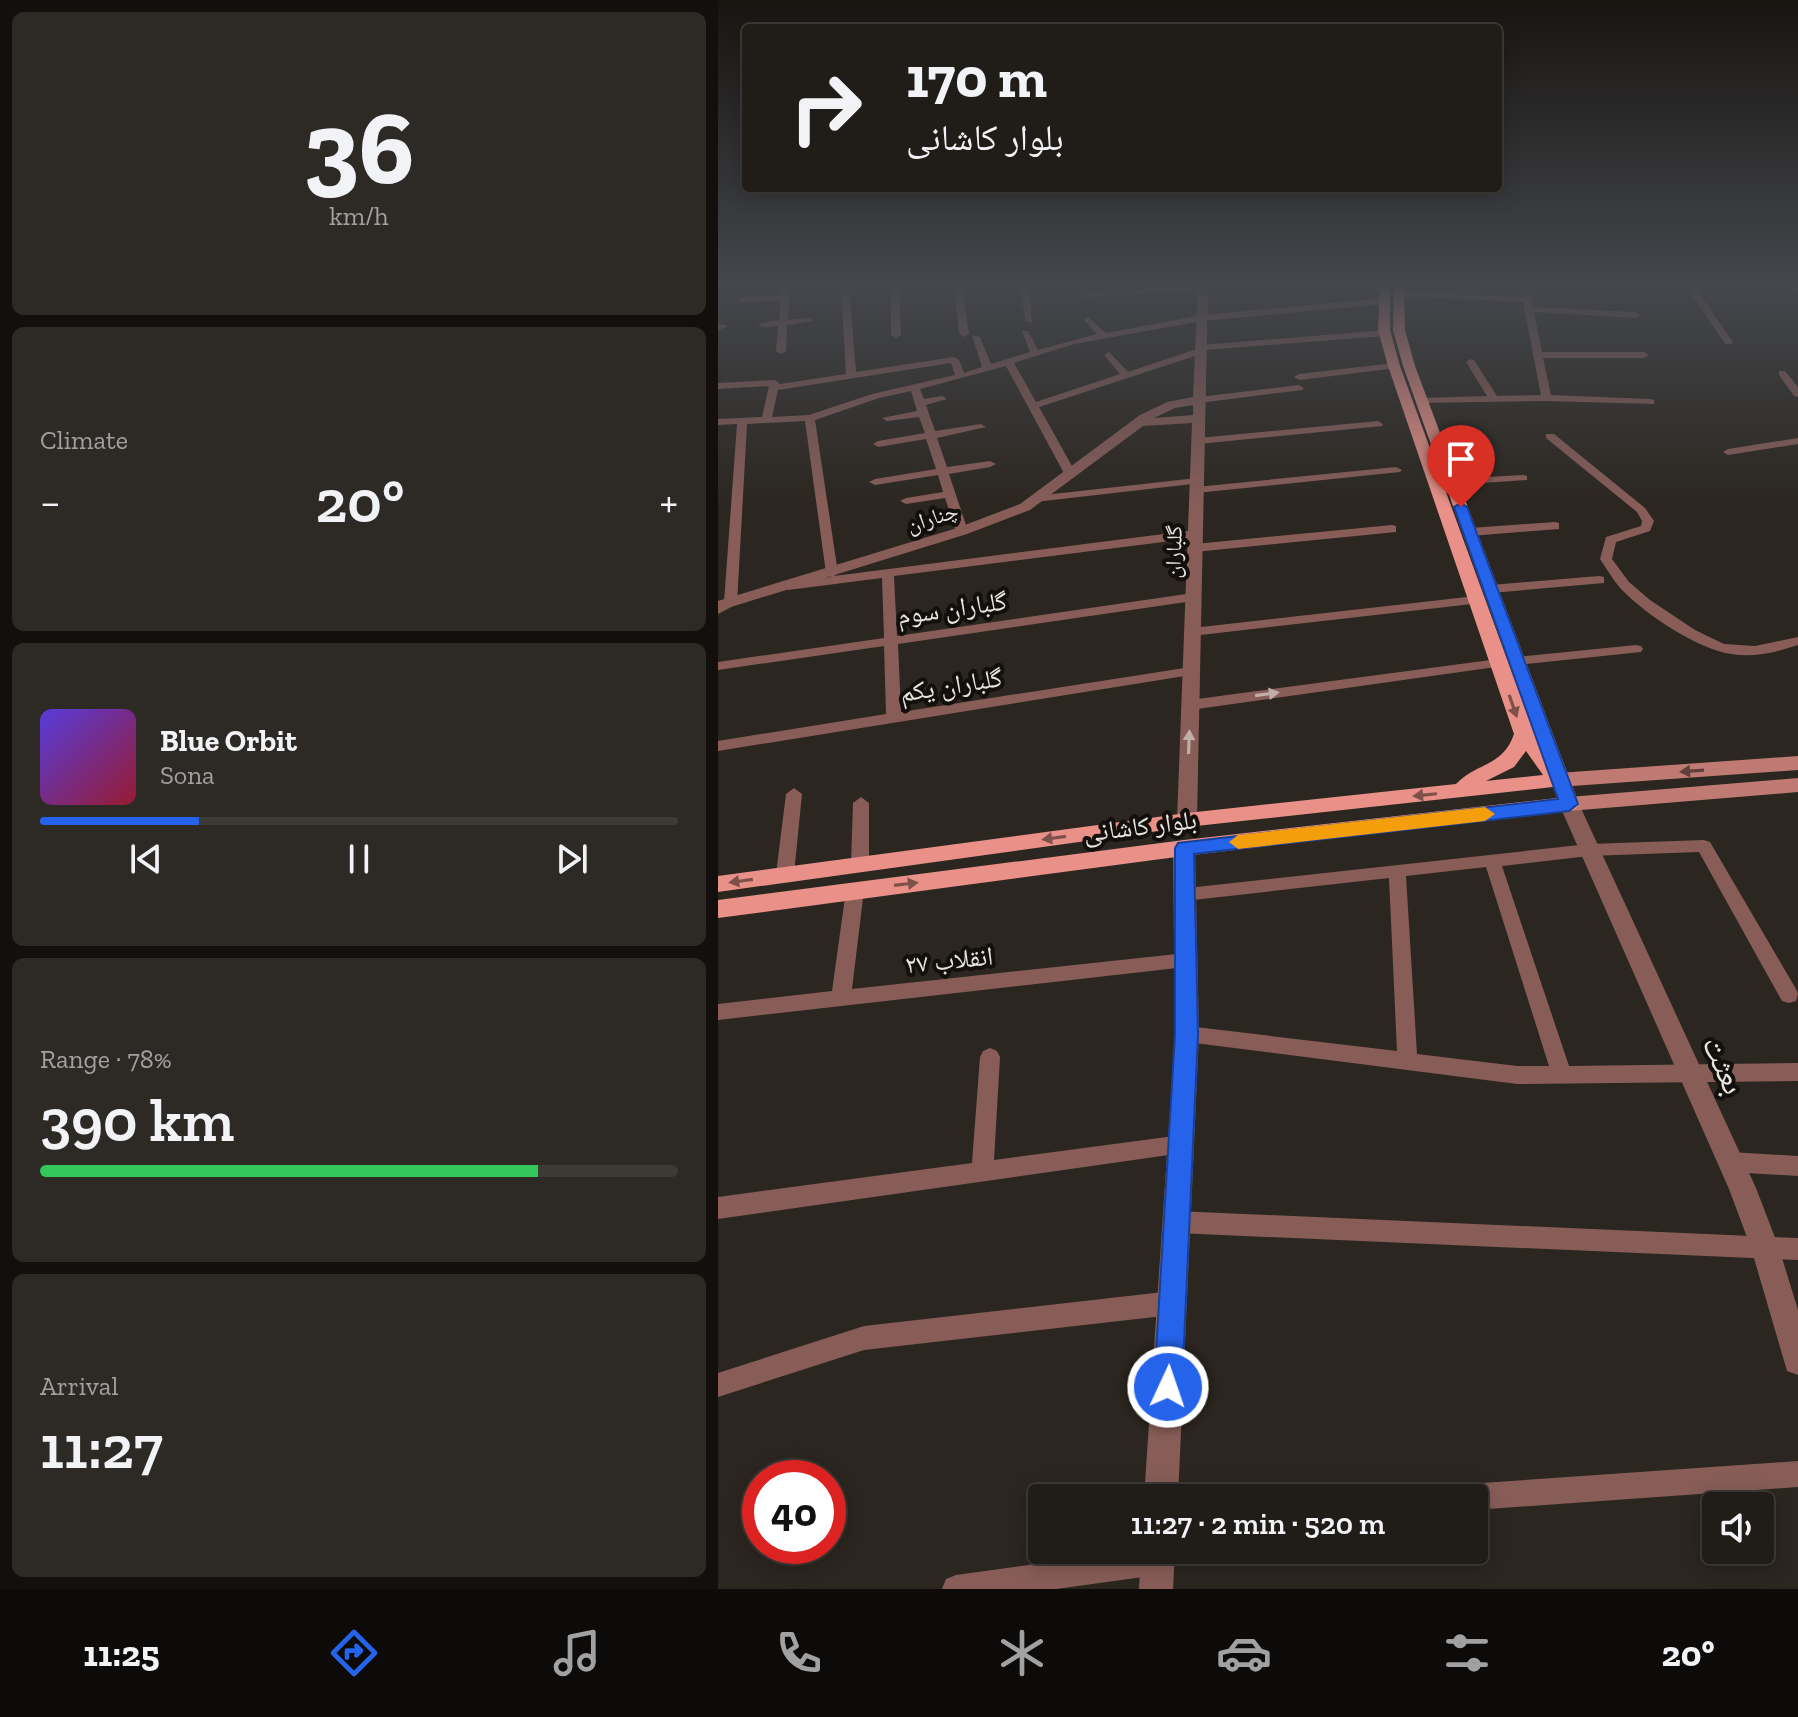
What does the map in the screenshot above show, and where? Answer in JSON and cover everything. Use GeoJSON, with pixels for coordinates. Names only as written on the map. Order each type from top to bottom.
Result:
{"type":"FeatureCollection","features":[{"type":"Feature","properties":{"kind":"main road"},"geometry":{"type":"LineString","coordinates":[[1392,360],[1452,482],[1569,804],[1798,785]]}},
{"type":"Feature","properties":{"kind":"main road"},"geometry":{"type":"LineString","coordinates":[[1409,360],[1422,401],[1424,429],[1476,600],[1523,734],[1558,780]]}},
{"type":"Feature","properties":{"kind":"main road"},"geometry":{"type":"LineString","coordinates":[[1460,791],[1474,778],[1494,772],[1513,759],[1523,734]]}},
{"type":"Feature","properties":{"kind":"main road"},"geometry":{"type":"LineString","coordinates":[[1558,780],[1798,763]]}},
{"type":"Feature","properties":{"kind":"main road"},"geometry":{"type":"LineString","coordinates":[[1749,766],[1763,788]]}},
{"type":"Feature","properties":{"kind":"main road","name":"بلوار کاشانی"},"geometry":{"type":"LineString","coordinates":[[718,884],[1187,820],[1558,780]]}},
{"type":"Feature","properties":{"kind":"main road","name":"بلوار کاشانی"},"geometry":{"type":"LineString","coordinates":[[718,909],[1184,848],[1569,804]]}},
{"type":"Feature","properties":{"kind":"main road"},"geometry":{"type":"LineString","coordinates":[[1184,848],[1187,820]]}},
{"type":"Feature","properties":{"kind":"street"},"geometry":{"type":"LineString","coordinates":[[850,360],[851,376]]}},
{"type":"Feature","properties":{"kind":"street"},"geometry":{"type":"LineString","coordinates":[[718,386],[774,386],[953,360]]}},
{"type":"Feature","properties":{"kind":"street"},"geometry":{"type":"LineString","coordinates":[[954,360],[961,377]]}},
{"type":"Feature","properties":{"kind":"street"},"geometry":{"type":"LineString","coordinates":[[983,360],[988,369]]}},
{"type":"Feature","properties":{"kind":"street"},"geometry":{"type":"LineString","coordinates":[[718,422],[810,418],[1017,360]]}},
{"type":"Feature","properties":{"kind":"street"},"geometry":{"type":"LineString","coordinates":[[1113,360],[1125,375]]}},
{"type":"Feature","properties":{"kind":"street"},"geometry":{"type":"LineString","coordinates":[[1033,406],[1170,360]]}},
{"type":"Feature","properties":{"kind":"street","name":"گلباران"},"geometry":{"type":"LineString","coordinates":[[1187,820],[1201,360]]}},
{"type":"Feature","properties":{"kind":"street"},"geometry":{"type":"LineString","coordinates":[[1539,360],[1547,398]]}},
{"type":"Feature","properties":{"kind":"street"},"geometry":{"type":"LineString","coordinates":[[1471,362],[1494,399]]}},
{"type":"Feature","properties":{"kind":"street"},"geometry":{"type":"LineString","coordinates":[[1009,363],[1071,475]]}},
{"type":"Feature","properties":{"kind":"street"},"geometry":{"type":"LineString","coordinates":[[1199,400],[1394,366]]}},
{"type":"Feature","properties":{"kind":"street"},"geometry":{"type":"LineString","coordinates":[[1782,373],[1798,394]]}},
{"type":"Feature","properties":{"kind":"street"},"geometry":{"type":"LineString","coordinates":[[766,420],[774,386]]}},
{"type":"Feature","properties":{"kind":"street"},"geometry":{"type":"LineString","coordinates":[[915,388],[962,531]]}},
{"type":"Feature","properties":{"kind":"street"},"geometry":{"type":"LineString","coordinates":[[1422,401],[1547,398],[1650,402]]}},
{"type":"Feature","properties":{"kind":"street"},"geometry":{"type":"LineString","coordinates":[[887,418],[942,399]]}},
{"type":"Feature","properties":{"kind":"street","name":"چناران"},"geometry":{"type":"LineString","coordinates":[[722,607],[962,531],[1025,507],[1139,424],[1171,405],[1199,400]]}},
{"type":"Feature","properties":{"kind":"street"},"geometry":{"type":"LineString","coordinates":[[810,418],[832,573]]}},
{"type":"Feature","properties":{"kind":"street"},"geometry":{"type":"LineString","coordinates":[[1139,424],[1199,418]]}},
{"type":"Feature","properties":{"kind":"street"},"geometry":{"type":"LineString","coordinates":[[722,607],[736,506],[742,421]]}},
{"type":"Feature","properties":{"kind":"street"},"geometry":{"type":"LineString","coordinates":[[1198,441],[1378,424]]}},
{"type":"Feature","properties":{"kind":"street"},"geometry":{"type":"LineString","coordinates":[[878,444],[981,427]]}},
{"type":"Feature","properties":{"kind":"street"},"geometry":{"type":"LineString","coordinates":[[1550,436],[1641,510],[1648,521],[1646,528],[1610,540],[1606,559],[1624,584],[1654,609],[1715,646],[1730,650],[1775,647],[1798,641]]}},
{"type":"Feature","properties":{"kind":"street"},"geometry":{"type":"LineString","coordinates":[[1728,452],[1798,441]]}},
{"type":"Feature","properties":{"kind":"street"},"geometry":{"type":"LineString","coordinates":[[875,482],[990,464]]}},
{"type":"Feature","properties":{"kind":"street"},"geometry":{"type":"LineString","coordinates":[[1035,499],[1112,490],[1396,470]]}},
{"type":"Feature","properties":{"kind":"street"},"geometry":{"type":"LineString","coordinates":[[1452,482],[1523,478]]}},
{"type":"Feature","properties":{"kind":"street"},"geometry":{"type":"LineString","coordinates":[[906,501],[950,494]]}},
{"type":"Feature","properties":{"kind":"street"},"geometry":{"type":"LineString","coordinates":[[1470,532],[1555,526]]}},
{"type":"Feature","properties":{"kind":"street"},"geometry":{"type":"LineString","coordinates":[[786,586],[1016,556],[1392,529]]}},
{"type":"Feature","properties":{"kind":"street"},"geometry":{"type":"LineString","coordinates":[[888,573],[894,718]]}},
{"type":"Feature","properties":{"kind":"street"},"geometry":{"type":"LineString","coordinates":[[1491,589],[1599,580]]}},
{"type":"Feature","properties":{"kind":"street","name":"گلباران سوم"},"geometry":{"type":"LineString","coordinates":[[718,666],[1193,597]]}},
{"type":"Feature","properties":{"kind":"street"},"geometry":{"type":"LineString","coordinates":[[1192,632],[1476,600]]}},
{"type":"Feature","properties":{"kind":"street"},"geometry":{"type":"LineString","coordinates":[[1517,661],[1636,649]]}},
{"type":"Feature","properties":{"kind":"street"},"geometry":{"type":"LineString","coordinates":[[1190,705],[1498,663]]}},
{"type":"Feature","properties":{"kind":"street","name":"گلباران یکم"},"geometry":{"type":"LineString","coordinates":[[718,746],[1191,671]]}},
{"type":"Feature","properties":{"kind":"street"},"geometry":{"type":"LineString","coordinates":[[785,874],[794,794]]}},
{"type":"Feature","properties":{"kind":"street"},"geometry":{"type":"LineString","coordinates":[[860,864],[861,803]]}},
{"type":"Feature","properties":{"kind":"street","name":"بعثت"},"geometry":{"type":"LineString","coordinates":[[1569,804],[1730,1162],[1765,1248],[1798,1360]]}},
{"type":"Feature","properties":{"kind":"street"},"geometry":{"type":"LineString","coordinates":[[1184,894],[1589,850],[1704,846],[1789,995]]}},
{"type":"Feature","properties":{"kind":"street"},"geometry":{"type":"LineString","coordinates":[[1162,1484],[1187,1034],[1184,848]]}},
{"type":"Feature","properties":{"kind":"street"},"geometry":{"type":"LineString","coordinates":[[1492,860],[1562,1074]]}},
{"type":"Feature","properties":{"kind":"street"},"geometry":{"type":"LineString","coordinates":[[1397,870],[1407,1062]]}},
{"type":"Feature","properties":{"kind":"street"},"geometry":{"type":"LineString","coordinates":[[841,998],[855,890]]}},
{"type":"Feature","properties":{"kind":"street","name":"انقلاب ۲۷"},"geometry":{"type":"LineString","coordinates":[[718,1012],[1186,960]]}},
{"type":"Feature","properties":{"kind":"street"},"geometry":{"type":"LineString","coordinates":[[1187,1034],[1517,1075],[1798,1072]]}},
{"type":"Feature","properties":{"kind":"street"},"geometry":{"type":"LineString","coordinates":[[982,1172],[990,1057]]}},
{"type":"Feature","properties":{"kind":"street"},"geometry":{"type":"LineString","coordinates":[[718,1208],[1182,1145]]}},
{"type":"Feature","properties":{"kind":"street"},"geometry":{"type":"LineString","coordinates":[[1730,1162],[1798,1166]]}},
{"type":"Feature","properties":{"kind":"street"},"geometry":{"type":"LineString","coordinates":[[1177,1222],[1798,1249]]}},
{"type":"Feature","properties":{"kind":"street"},"geometry":{"type":"LineString","coordinates":[[718,1385],[864,1338],[1172,1303]]}},
{"type":"Feature","properties":{"kind":"street"},"geometry":{"type":"LineString","coordinates":[[1488,1496],[1798,1474]]}},
{"type":"Feature","properties":{"kind":"street"},"geometry":{"type":"LineString","coordinates":[[956,1589],[1157,1567]]}},
{"type":"Feature","properties":{"kind":"slow traffic"},"geometry":{"type":"LineString","coordinates":[[1238,842],[1485,814]]}},
{"type":"Feature","properties":{"kind":"route"},"geometry":{"type":"LineString","coordinates":[[1168,1387],[1187,1034],[1184,848],[1569,804],[1461,507]]}}]}
